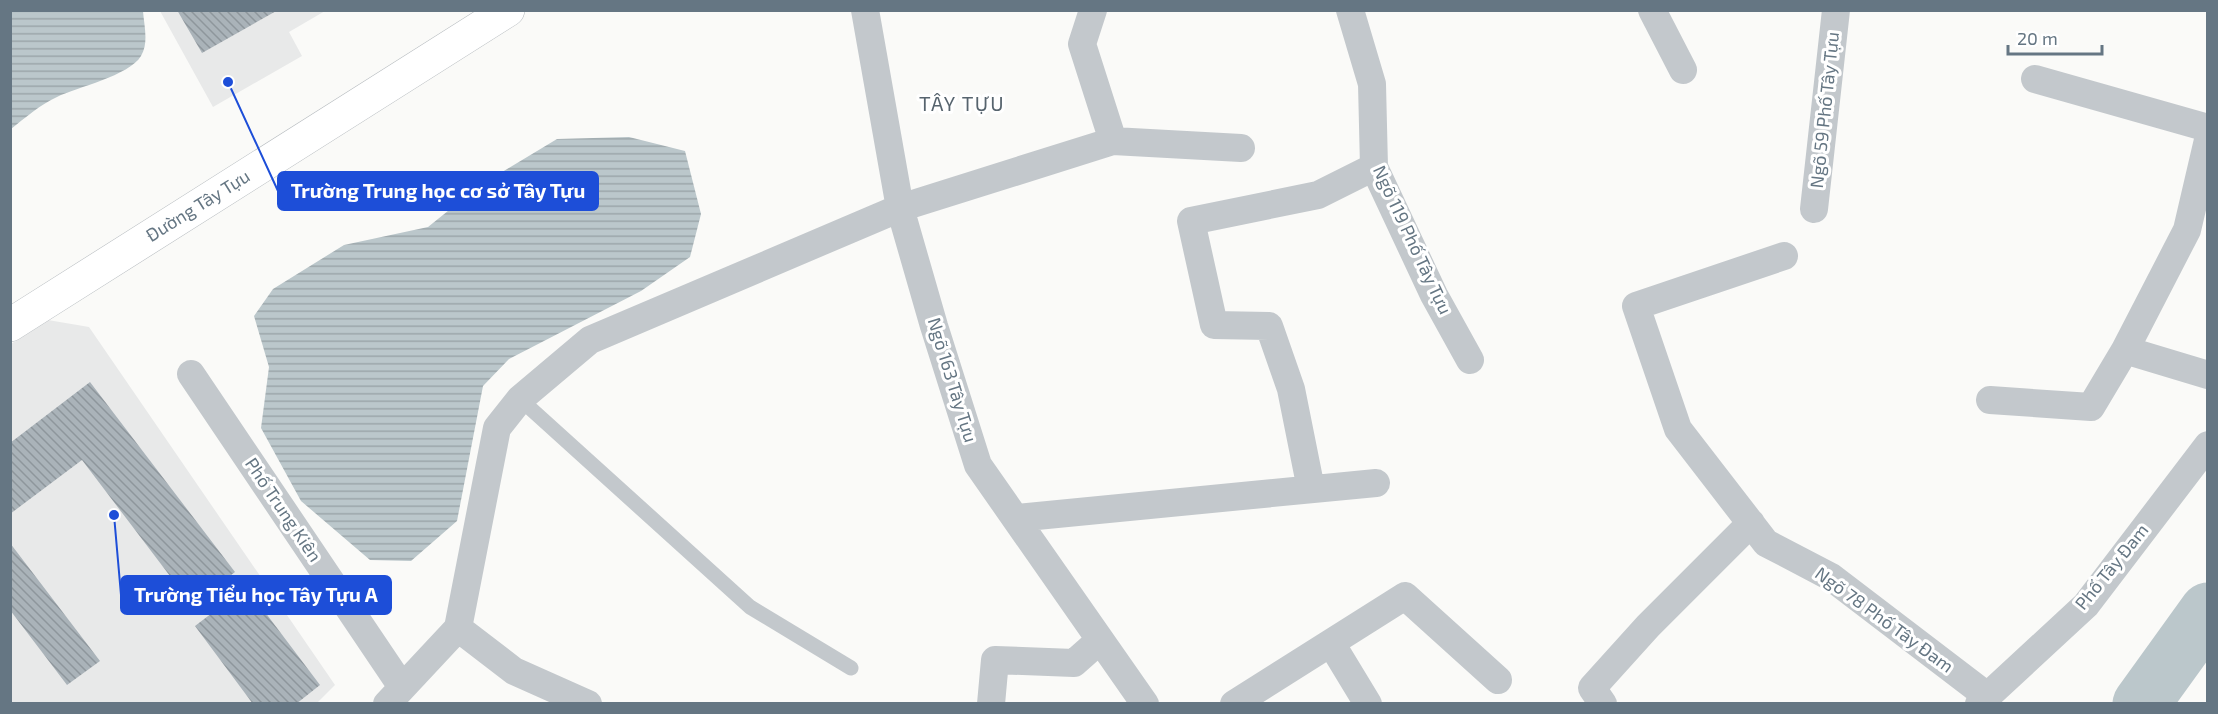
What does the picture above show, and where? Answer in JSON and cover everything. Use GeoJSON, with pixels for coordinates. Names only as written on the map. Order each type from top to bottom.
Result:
{"type":"FeatureCollection","features":[{"type":"Feature","properties":{"kind":"main road","name":"Đường Tây Tựu"},"geometry":{"type":"LineString","coordinates":[[13,316],[508,10]]}},
{"type":"Feature","properties":{"kind":"street","name":"Ngõ 163 Tây Tựu"},"geometry":{"type":"LineString","coordinates":[[864,10],[900,208],[978,465],[1145,704]]}},
{"type":"Feature","properties":{"kind":"street"},"geometry":{"type":"LineString","coordinates":[[1093,10],[1082,44],[1113,141]]}},
{"type":"Feature","properties":{"kind":"street","name":"Ngõ 119 Phố Tây Tựu"},"geometry":{"type":"LineString","coordinates":[[1350,10],[1372,84],[1374,167],[1434,295],[1470,360]]}},
{"type":"Feature","properties":{"kind":"street"},"geometry":{"type":"LineString","coordinates":[[1653,10],[1683,70]]}},
{"type":"Feature","properties":{"kind":"street","name":"Ngõ 59 Phố Tây Tựu"},"geometry":{"type":"LineString","coordinates":[[1815,209],[1836,10]]}},
{"type":"Feature","properties":{"kind":"street"},"geometry":{"type":"LineString","coordinates":[[2035,79],[2208,128]]}},
{"type":"Feature","properties":{"kind":"street"},"geometry":{"type":"LineString","coordinates":[[1990,400],[2091,407],[2125,350],[2187,230],[2208,140]]}},
{"type":"Feature","properties":{"kind":"street"},"geometry":{"type":"LineString","coordinates":[[394,695],[458,628],[496,428],[520,399],[590,340],[900,208],[1113,141],[1240,148]]}},
{"type":"Feature","properties":{"kind":"street"},"geometry":{"type":"LineString","coordinates":[[1311,489],[1292,389],[1269,326],[1214,325],[1191,221],[1318,195],[1374,167]]}},
{"type":"Feature","properties":{"kind":"street","name":"Ngõ 78 Phố Tây Đam"},"geometry":{"type":"LineString","coordinates":[[1784,256],[1636,306],[1678,429],[1766,543],[1831,577],[1983,700]]}},
{"type":"Feature","properties":{"kind":"street"},"geometry":{"type":"LineString","coordinates":[[2125,350],[2208,375]]}},
{"type":"Feature","properties":{"kind":"street","name":"Phố Trung Kiên"},"geometry":{"type":"LineString","coordinates":[[191,374],[394,695]]}},
{"type":"Feature","properties":{"kind":"street","name":"Phố Tây Đam"},"geometry":{"type":"LineString","coordinates":[[1983,700],[2086,605],[2208,445]]}},
{"type":"Feature","properties":{"kind":"street"},"geometry":{"type":"LineString","coordinates":[[1016,518],[1376,483]]}},
{"type":"Feature","properties":{"kind":"street"},"geometry":{"type":"LineString","coordinates":[[1603,704],[1592,688],[1648,626],[1751,524]]}},
{"type":"Feature","properties":{"kind":"street"},"geometry":{"type":"LineString","coordinates":[[1234,704],[1405,596],[1498,680]]}},
{"type":"Feature","properties":{"kind":"street"},"geometry":{"type":"LineString","coordinates":[[458,628],[514,671],[588,704]]}},
{"type":"Feature","properties":{"kind":"street"},"geometry":{"type":"LineString","coordinates":[[991,704],[995,660],[1074,663],[1100,640]]}},
{"type":"Feature","properties":{"kind":"street"},"geometry":{"type":"LineString","coordinates":[[1331,643],[1368,704]]}},
{"type":"Feature","properties":{"kind":"lane"},"geometry":{"type":"LineString","coordinates":[[520,399],[750,607],[851,668]]}},
{"type":"Feature","properties":{"kind":"shaded area"},"geometry":{"type":"Polygon","coordinates":[[[11,10],[143,11],[145,45],[141,56],[126,69],[51,100],[11,129],[11,10]]]}},
{"type":"Feature","properties":{"kind":"shaded area"},"geometry":{"type":"Polygon","coordinates":[[[160,11],[325,11],[289,32],[302,56],[213,107],[160,11]]]}},
{"type":"Feature","properties":{"kind":"shaded area"},"geometry":{"type":"Polygon","coordinates":[[[629,137],[685,151],[701,214],[690,257],[641,291],[509,359],[483,386],[457,521],[411,561],[370,560],[301,501],[261,428],[269,367],[254,316],[273,289],[344,245],[428,227],[479,186],[557,139],[629,137]]]}},
{"type":"Feature","properties":{"kind":"shaded area"},"geometry":{"type":"Polygon","coordinates":[[[48,320],[89,327],[335,685],[317,703],[11,704],[11,344],[48,320]]]}},
{"type":"Feature","properties":{"kind":"building"},"geometry":{"type":"Polygon","coordinates":[[[177,10],[278,10],[202,53],[177,10]]]}},
{"type":"Feature","properties":{"kind":"building"},"geometry":{"type":"Polygon","coordinates":[[[90,382],[235,572],[192,605],[82,460],[10,514],[10,443],[90,382]]]}},
{"type":"Feature","properties":{"kind":"building"},"geometry":{"type":"Polygon","coordinates":[[[10,543],[100,661],[67,685],[10,610],[10,543]]]}},
{"type":"Feature","properties":{"kind":"building"},"geometry":{"type":"Polygon","coordinates":[[[246,587],[320,685],[296,704],[253,704],[195,626],[246,587]]]}},
{"type":"Feature","properties":{"kind":"waterway"},"geometry":{"type":"LineString","coordinates":[[2141,704],[2208,611]]}},
{"type":"Feature","properties":{"kind":"place","name":"Trường Trung học cơ sở Tây Tựu"},"geometry":{"type":"Point","coordinates":[228,82]}},
{"type":"Feature","properties":{"kind":"place","name":"Trường Tiểu học Tây Tựu A"},"geometry":{"type":"Point","coordinates":[114,515]}},
{"type":"Feature","properties":{"kind":"district","name":"TÂY TỰU"},"geometry":{"type":"Point","coordinates":[962,104]}}]}
